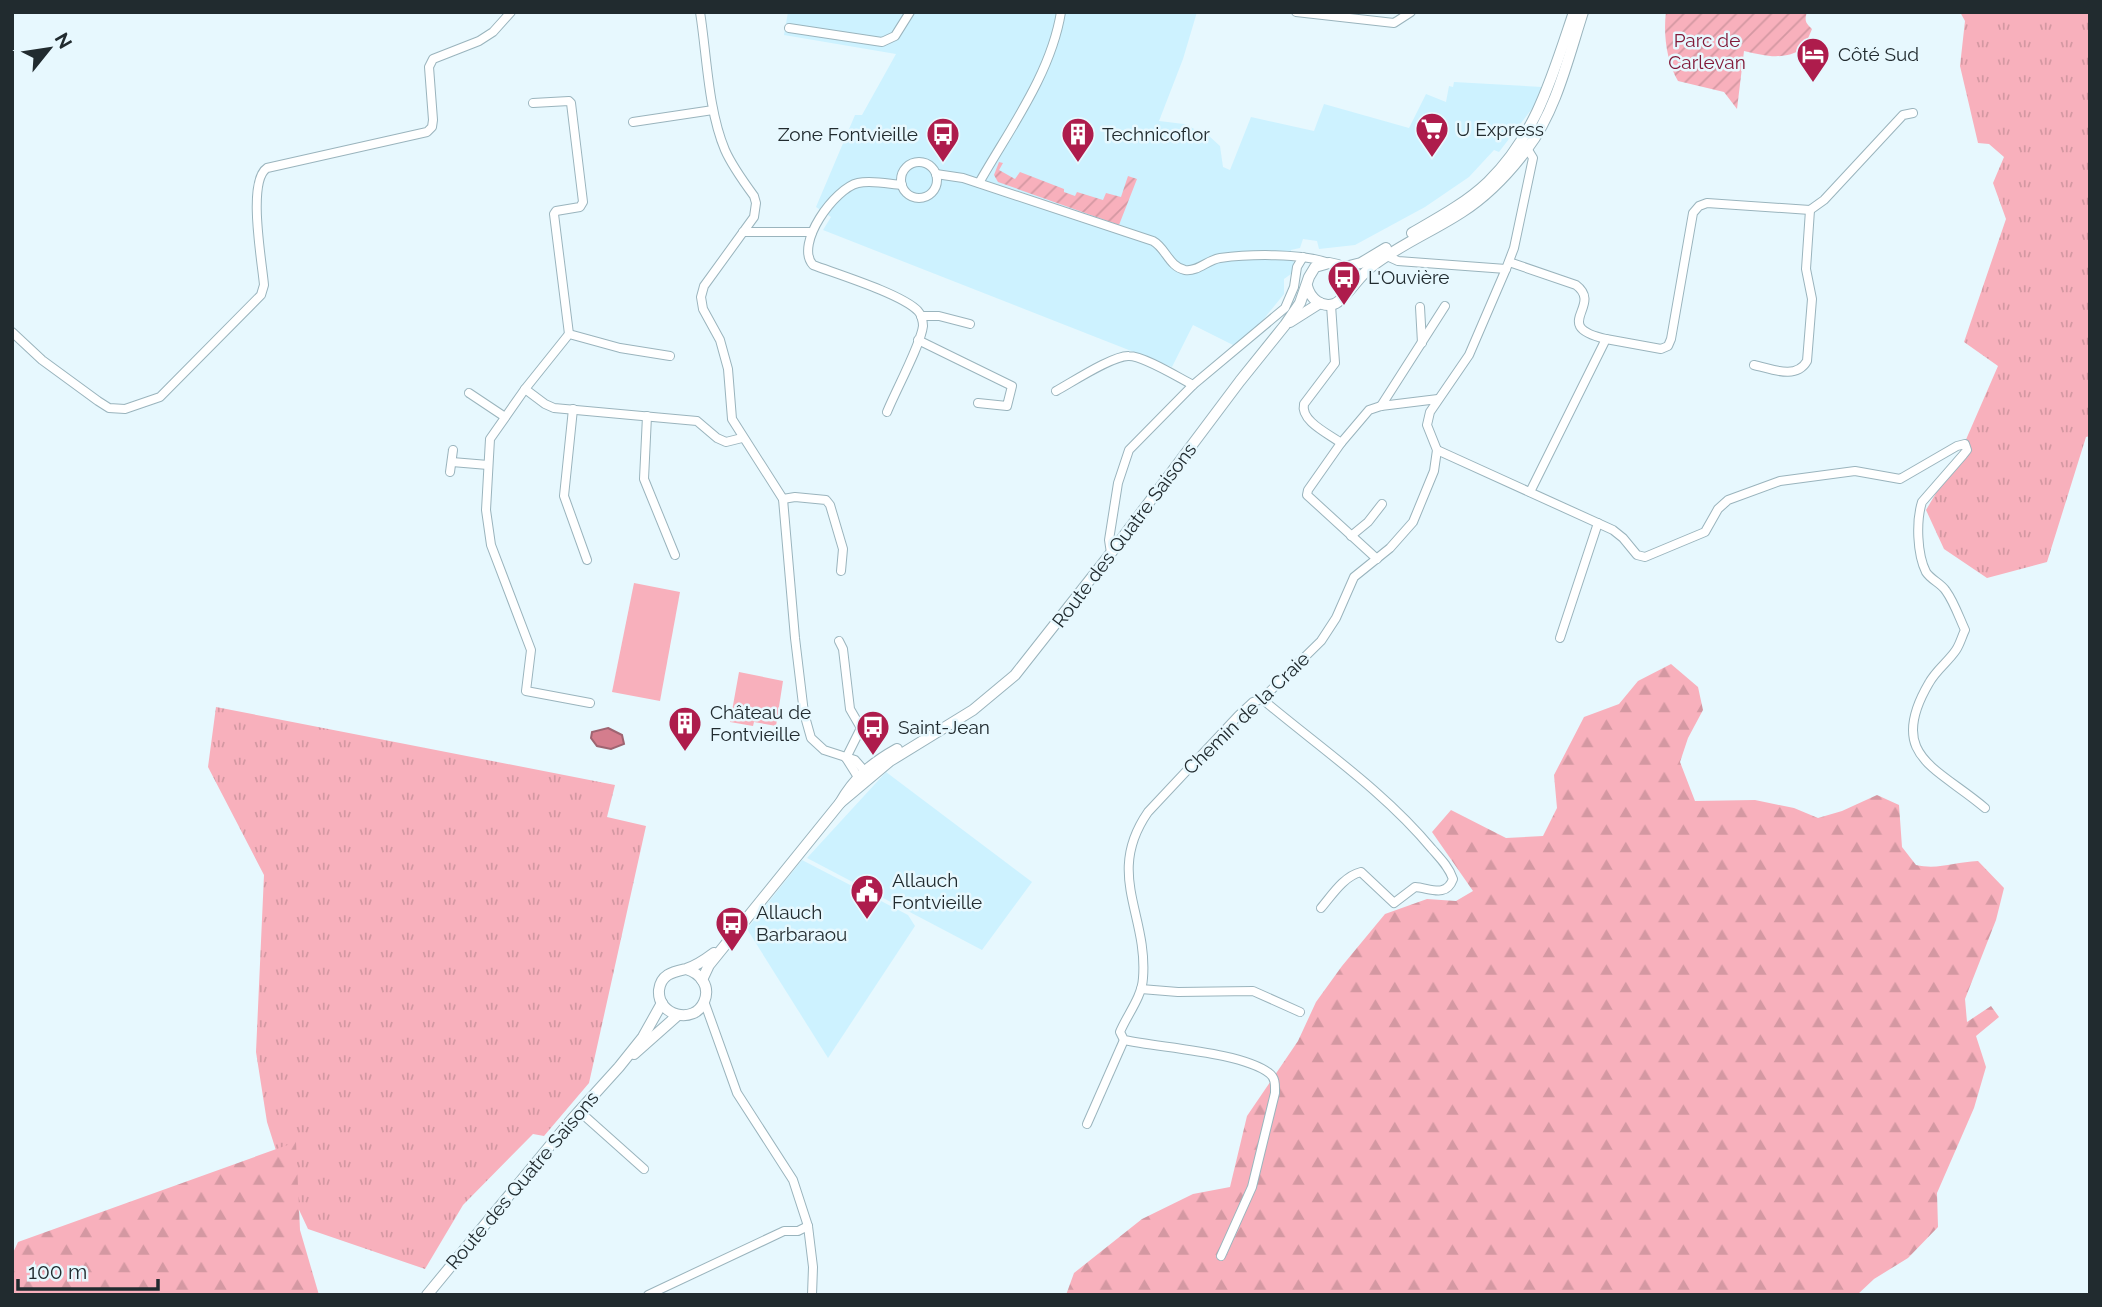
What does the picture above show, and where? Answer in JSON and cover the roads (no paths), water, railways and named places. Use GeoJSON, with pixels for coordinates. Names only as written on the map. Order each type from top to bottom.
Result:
{"type":"FeatureCollection","features":[{"type":"Feature","properties":{"kind":"main road"},"geometry":{"type":"LineString","coordinates":[[1390,254],[1474,204],[1493,188],[1518,159],[1541,107],[1574,12]]}},
{"type":"Feature","properties":{"kind":"main road"},"geometry":{"type":"LineString","coordinates":[[1311,273],[1315,267],[1329,263],[1342,268],[1361,263],[1456,207],[1487,183],[1525,145],[1550,108],[1583,12]]}},
{"type":"Feature","properties":{"kind":"main road","name":"Route des Quatre Saisons"},"geometry":{"type":"LineString","coordinates":[[1284,325],[1326,304],[1342,300],[1348,289],[1365,271],[1390,254]]}},
{"type":"Feature","properties":{"kind":"main road"},"geometry":{"type":"LineString","coordinates":[[1342,268],[1348,278],[1348,289]]}},
{"type":"Feature","properties":{"kind":"main road","name":"Route des Quatre Saisons"},"geometry":{"type":"LineString","coordinates":[[702,980],[724,945],[864,776],[973,710],[1015,675],[1284,325],[1300,303],[1311,273]]}},
{"type":"Feature","properties":{"kind":"main road"},"geometry":{"type":"LineString","coordinates":[[1307,286],[1311,296],[1326,304]]}},
{"type":"Feature","properties":{"kind":"main road","name":"Route des Quatre Saisons"},"geometry":{"type":"LineString","coordinates":[[426,1295],[643,1037],[662,1003],[659,990],[665,977],[678,969],[685,969],[704,960],[724,945]]}},
{"type":"Feature","properties":{"kind":"main road"},"geometry":{"type":"LineString","coordinates":[[685,969],[692,971],[702,980],[706,992],[704,1001]]}},
{"type":"Feature","properties":{"kind":"main road","name":"Route des Quatre Saisons"},"geometry":{"type":"LineString","coordinates":[[618,1067],[684,1015],[701,1007],[704,1001]]}},
{"type":"Feature","properties":{"kind":"main road"},"geometry":{"type":"LineString","coordinates":[[662,1003],[666,1009],[684,1015]]}},
{"type":"Feature","properties":{"kind":"street"},"geometry":{"type":"LineString","coordinates":[[12,331],[43,360],[109,408],[125,409],[160,397],[261,295],[264,285],[257,185],[262,172],[267,168],[427,132],[432,127],[433,120],[429,67],[433,59],[479,41],[493,32],[511,12]]}},
{"type":"Feature","properties":{"kind":"street"},"geometry":{"type":"LineString","coordinates":[[700,12],[713,110],[725,150],[756,203],[754,217],[704,286],[701,297],[703,309],[720,340],[728,369],[732,419],[783,499],[795,638],[808,731],[824,751],[855,760],[864,776]]}},
{"type":"Feature","properties":{"kind":"street"},"geometry":{"type":"LineString","coordinates":[[789,28],[882,42],[895,36],[910,12]]}},
{"type":"Feature","properties":{"kind":"street"},"geometry":{"type":"LineString","coordinates":[[979,183],[1042,71],[1056,38],[1060,12]]}},
{"type":"Feature","properties":{"kind":"street"},"geometry":{"type":"LineString","coordinates":[[1296,12],[1394,23],[1411,12]]}},
{"type":"Feature","properties":{"kind":"street"},"geometry":{"type":"LineString","coordinates":[[533,103],[571,103],[583,202],[580,207],[556,211],[554,214],[569,334],[490,439],[486,510],[491,545],[531,650],[526,691],[590,703]]}},
{"type":"Feature","properties":{"kind":"street"},"geometry":{"type":"LineString","coordinates":[[633,122],[713,110]]}},
{"type":"Feature","properties":{"kind":"street"},"geometry":{"type":"LineString","coordinates":[[1390,254],[1398,261],[1507,266],[1576,285],[1583,290],[1585,298],[1578,320],[1585,334],[1661,349],[1668,346],[1671,339],[1693,213],[1699,206],[1707,203],[1810,209],[1824,200],[1903,115],[1913,113]]}},
{"type":"Feature","properties":{"kind":"street","name":"Chemin de la Craie"},"geometry":{"type":"LineString","coordinates":[[1124,1040],[1120,1032],[1142,989],[1142,952],[1128,876],[1128,859],[1137,828],[1238,716],[1252,702],[1262,699],[1321,641],[1336,618],[1354,577],[1401,537],[1413,522],[1434,471],[1437,450],[1427,425],[1430,412],[1469,355],[1514,248],[1533,158],[1525,145]]}},
{"type":"Feature","properties":{"kind":"street"},"geometry":{"type":"LineString","coordinates":[[1518,159],[1530,170]]}},
{"type":"Feature","properties":{"kind":"street"},"geometry":{"type":"LineString","coordinates":[[914,163],[925,163],[936,174],[937,185],[925,197],[908,194],[902,185],[902,174],[914,163]]}},
{"type":"Feature","properties":{"kind":"street"},"geometry":{"type":"LineString","coordinates":[[936,174],[948,174],[979,183],[1153,241],[1163,248],[1176,267],[1183,270],[1192,270],[1221,258],[1303,257],[1329,263]]}},
{"type":"Feature","properties":{"kind":"street"},"geometry":{"type":"LineString","coordinates":[[887,412],[919,340],[923,325],[921,316],[917,310],[884,292],[813,265],[808,254],[812,232],[830,206],[849,187],[865,183],[902,185]]}},
{"type":"Feature","properties":{"kind":"street"},"geometry":{"type":"LineString","coordinates":[[1754,365],[1792,373],[1802,368],[1807,361],[1812,299],[1806,269],[1810,209]]}},
{"type":"Feature","properties":{"kind":"street"},"geometry":{"type":"LineString","coordinates":[[744,232],[812,232]]}},
{"type":"Feature","properties":{"kind":"street"},"geometry":{"type":"LineString","coordinates":[[1303,257],[1311,273]]}},
{"type":"Feature","properties":{"kind":"street"},"geometry":{"type":"LineString","coordinates":[[1111,553],[1109,540],[1118,483],[1129,450],[1193,385],[1285,308],[1294,287],[1297,267],[1303,257]]}},
{"type":"Feature","properties":{"kind":"street"},"geometry":{"type":"LineString","coordinates":[[1326,304],[1335,363],[1304,404],[1303,410],[1306,417],[1341,443]]}},
{"type":"Feature","properties":{"kind":"street"},"geometry":{"type":"LineString","coordinates":[[1381,406],[1445,306]]}},
{"type":"Feature","properties":{"kind":"street"},"geometry":{"type":"LineString","coordinates":[[1420,307],[1422,343]]}},
{"type":"Feature","properties":{"kind":"street"},"geometry":{"type":"LineString","coordinates":[[921,316],[939,316],[970,324]]}},
{"type":"Feature","properties":{"kind":"street"},"geometry":{"type":"LineString","coordinates":[[569,334],[620,348],[670,356]]}},
{"type":"Feature","properties":{"kind":"street"},"geometry":{"type":"LineString","coordinates":[[1530,492],[1606,339]]}},
{"type":"Feature","properties":{"kind":"street"},"geometry":{"type":"LineString","coordinates":[[919,340],[1012,386],[1007,406],[978,404]]}},
{"type":"Feature","properties":{"kind":"street"},"geometry":{"type":"LineString","coordinates":[[1056,391],[1128,356],[1193,385]]}},
{"type":"Feature","properties":{"kind":"street"},"geometry":{"type":"LineString","coordinates":[[525,389],[554,408],[697,421],[726,442],[742,438]]}},
{"type":"Feature","properties":{"kind":"street"},"geometry":{"type":"LineString","coordinates":[[469,393],[505,417]]}},
{"type":"Feature","properties":{"kind":"street"},"geometry":{"type":"LineString","coordinates":[[1377,559],[1307,495],[1308,490],[1368,410],[1438,399]]}},
{"type":"Feature","properties":{"kind":"street"},"geometry":{"type":"LineString","coordinates":[[573,410],[564,496],[587,560]]}},
{"type":"Feature","properties":{"kind":"street"},"geometry":{"type":"LineString","coordinates":[[647,416],[643,479],[675,555]]}},
{"type":"Feature","properties":{"kind":"street"},"geometry":{"type":"LineString","coordinates":[[1437,450],[1598,523],[1623,538],[1637,555],[1648,556],[1706,532],[1718,509],[1728,500],[1780,481],[1855,471],[1900,479],[1965,444],[1963,455],[1922,502],[1919,541],[1924,569],[1929,577],[1945,589],[1965,630],[1957,649],[1938,668],[1928,684],[1915,712],[1912,733],[1916,750],[1941,777],[1962,789],[1985,808]]}},
{"type":"Feature","properties":{"kind":"street"},"geometry":{"type":"LineString","coordinates":[[450,472],[453,450]]}},
{"type":"Feature","properties":{"kind":"street"},"geometry":{"type":"LineString","coordinates":[[452,462],[488,465]]}},
{"type":"Feature","properties":{"kind":"street"},"geometry":{"type":"LineString","coordinates":[[783,499],[795,497],[826,500],[830,505],[843,549],[841,571]]}},
{"type":"Feature","properties":{"kind":"street"},"geometry":{"type":"LineString","coordinates":[[1351,536],[1368,522],[1382,504]]}},
{"type":"Feature","properties":{"kind":"street"},"geometry":{"type":"LineString","coordinates":[[1560,638],[1598,523]]}},
{"type":"Feature","properties":{"kind":"street"},"geometry":{"type":"LineString","coordinates":[[839,641],[850,709],[861,728],[846,758]]}},
{"type":"Feature","properties":{"kind":"street"},"geometry":{"type":"LineString","coordinates":[[1262,699],[1392,806],[1450,870],[1453,879],[1451,886],[1437,892],[1415,887],[1394,903],[1361,872],[1355,873],[1336,888],[1321,908]]}},
{"type":"Feature","properties":{"kind":"street"},"geometry":{"type":"LineString","coordinates":[[1142,989],[1178,992],[1253,991],[1300,1012]]}},
{"type":"Feature","properties":{"kind":"street"},"geometry":{"type":"LineString","coordinates":[[704,1001],[737,1093],[793,1180],[808,1226],[813,1267],[812,1295]]}},
{"type":"Feature","properties":{"kind":"street"},"geometry":{"type":"LineString","coordinates":[[684,1015],[711,1023]]}},
{"type":"Feature","properties":{"kind":"street"},"geometry":{"type":"LineString","coordinates":[[1087,1124],[1124,1040],[1233,1058],[1268,1073],[1274,1079],[1275,1093],[1252,1187],[1221,1256]]}},
{"type":"Feature","properties":{"kind":"street"},"geometry":{"type":"LineString","coordinates":[[579,1111],[644,1169]]}},
{"type":"Feature","properties":{"kind":"street"},"geometry":{"type":"LineString","coordinates":[[648,1295],[665,1291],[784,1231],[799,1231],[808,1226]]}},
{"type":"Feature","properties":{"kind":"place","name":"Côté Sud"},"geometry":{"type":"Point","coordinates":[1813,84]}},
{"type":"Feature","properties":{"kind":"place","name":"U Express"},"geometry":{"type":"Point","coordinates":[1432,159]}},
{"type":"Feature","properties":{"kind":"place","name":"Zone Fontvieille"},"geometry":{"type":"Point","coordinates":[943,164]}},
{"type":"Feature","properties":{"kind":"place","name":"Technicoflor"},"geometry":{"type":"Point","coordinates":[1078,164]}},
{"type":"Feature","properties":{"kind":"place","name":"L'Ouvière"},"geometry":{"type":"Point","coordinates":[1344,307]}},
{"type":"Feature","properties":{"kind":"place","name":"Château de Fontvieille"},"geometry":{"type":"Point","coordinates":[685,753]}},
{"type":"Feature","properties":{"kind":"place","name":"Saint-Jean"},"geometry":{"type":"Point","coordinates":[873,757]}},
{"type":"Feature","properties":{"kind":"place","name":"Allauch Fontvieille"},"geometry":{"type":"Point","coordinates":[867,921]}},
{"type":"Feature","properties":{"kind":"place","name":"Allauch Barbaraou"},"geometry":{"type":"Point","coordinates":[732,953]}},
{"type":"Feature","properties":{"kind":"park label","name":"Parc de Carlevan"},"geometry":{"type":"Point","coordinates":[1707,51]}}]}
